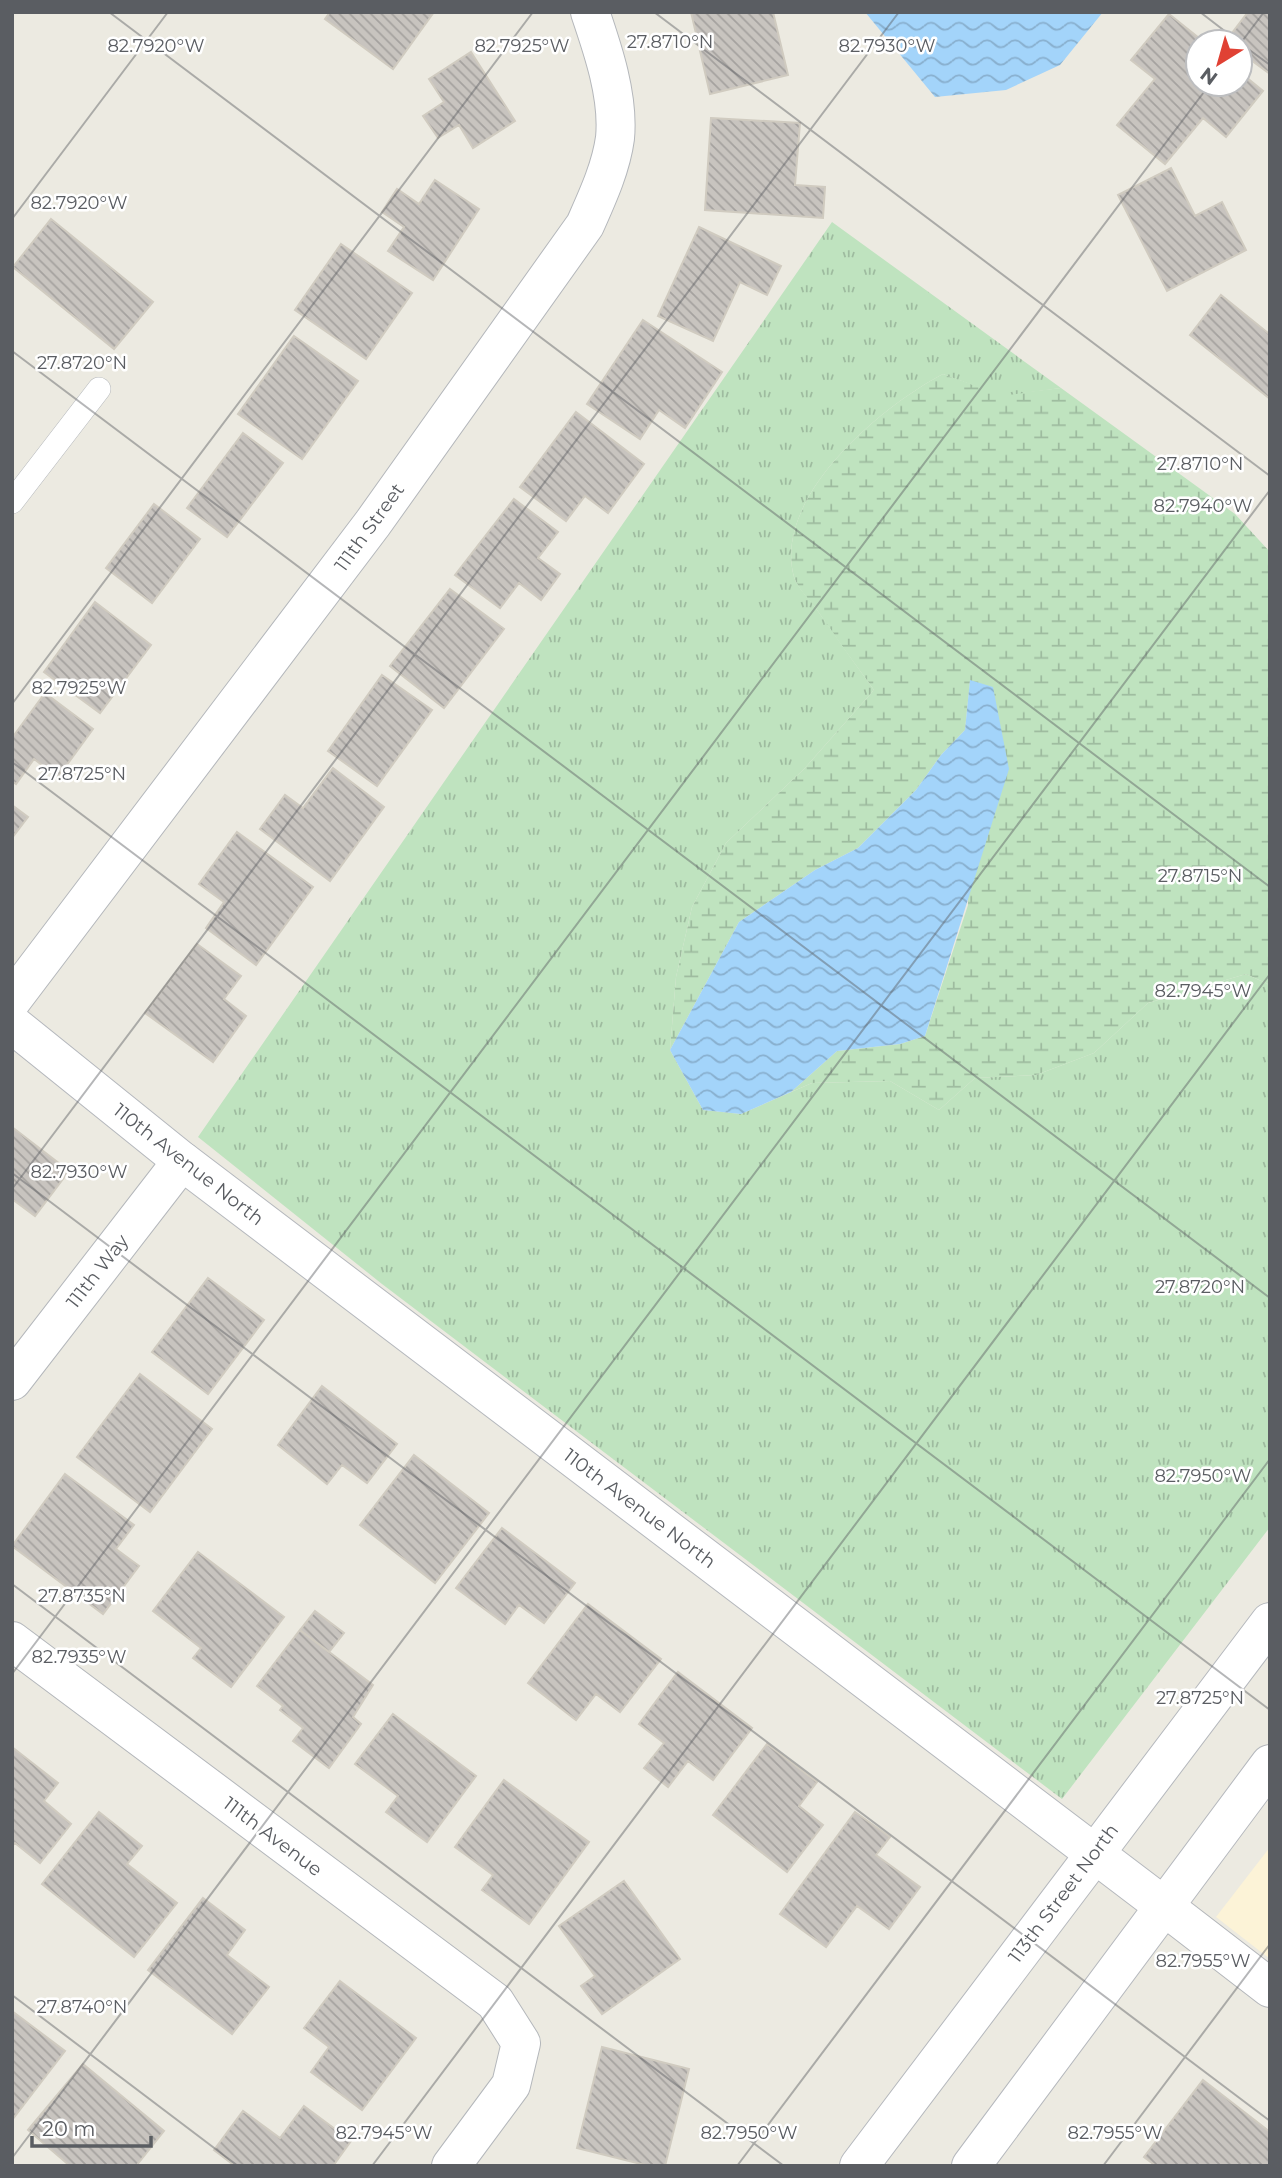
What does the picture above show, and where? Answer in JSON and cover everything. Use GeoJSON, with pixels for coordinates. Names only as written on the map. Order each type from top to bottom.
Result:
{"type":"FeatureCollection","features":[{"type":"Feature","properties":{"kind":"street","name":"111th Street"},"geometry":{"type":"LineString","coordinates":[[12,1000],[373,523],[586,225],[603,183],[615,138],[611,82],[590,12]]}},
{"type":"Feature","properties":{"kind":"street","name":"110th Avenue North"},"geometry":{"type":"LineString","coordinates":[[12,1024],[182,1161],[1270,1988]]}},
{"type":"Feature","properties":{"kind":"street","name":"111th Way"},"geometry":{"type":"LineString","coordinates":[[12,1381],[182,1161]]}},
{"type":"Feature","properties":{"kind":"street","name":"113th Street North"},"geometry":{"type":"LineString","coordinates":[[859,2166],[1270,1622]]}},
{"type":"Feature","properties":{"kind":"street","name":"111th Avenue"},"geometry":{"type":"LineString","coordinates":[[12,1641],[495,2002],[521,2043],[511,2085],[451,2166]]}},
{"type":"Feature","properties":{"kind":"street"},"geometry":{"type":"LineString","coordinates":[[971,2166],[1270,1764]]}},
{"type":"Feature","properties":{"kind":"lane"},"geometry":{"type":"LineString","coordinates":[[12,502],[99,389]]}},
{"type":"Feature","properties":{"kind":"shaded area"},"geometry":{"type":"Polygon","coordinates":[[[1270,1847],[1270,1959],[1216,1917],[1270,1847]]]}},
{"type":"Feature","properties":{"kind":"green space"},"geometry":{"type":"Polygon","coordinates":[[[832,222],[1061,388],[1002,396],[943,374],[891,408],[863,431],[815,486],[799,516],[792,547],[794,577],[874,690],[804,769],[726,843],[692,907],[676,977],[670,1050],[703,1110],[741,1114],[812,1083],[890,1081],[939,1110],[975,1078],[1036,1075],[1094,1053],[1148,1003],[1246,974],[1270,985],[1270,1527],[1062,1799],[382,1284],[198,1137],[832,222]]]}},
{"type":"Feature","properties":{"kind":"green space"},"geometry":{"type":"Polygon","coordinates":[[[943,374],[1002,395],[1061,388],[1235,514],[1270,552],[1270,985],[1246,974],[1148,1003],[1094,1053],[1036,1075],[975,1078],[939,1110],[890,1081],[812,1083],[791,1092],[837,1051],[900,1044],[925,1036],[968,905],[970,681],[965,730],[941,755],[916,790],[858,848],[815,870],[739,922],[670,1050],[676,977],[692,907],[726,843],[804,769],[874,690],[795,581],[792,547],[799,516],[815,486],[863,431],[891,408],[943,374]]]}},
{"type":"Feature","properties":{"kind":"water"},"geometry":{"type":"Polygon","coordinates":[[[865,12],[1103,12],[1060,65],[1006,90],[935,97],[865,12]]]}},
{"type":"Feature","properties":{"kind":"water"},"geometry":{"type":"Polygon","coordinates":[[[970,680],[993,687],[1009,769],[925,1036],[900,1044],[837,1051],[791,1092],[741,1114],[703,1110],[670,1050],[739,922],[815,870],[858,848],[916,790],[941,755],[965,730],[970,680]]]}},
{"type":"Feature","properties":{"kind":"building"},"geometry":{"type":"Polygon","coordinates":[[[330,12],[434,12],[393,69],[325,19],[330,12]]]}},
{"type":"Feature","properties":{"kind":"building"},"geometry":{"type":"Polygon","coordinates":[[[691,12],[773,12],[788,75],[710,94],[691,12]]]}},
{"type":"Feature","properties":{"kind":"building"},"geometry":{"type":"Polygon","coordinates":[[[1248,12],[1270,12],[1270,74],[1254,62],[1254,28],[1236,28],[1248,12]]]}},
{"type":"Feature","properties":{"kind":"building"},"geometry":{"type":"Polygon","coordinates":[[[1169,14],[1186,28],[1184,28],[1184,98],[1254,98],[1254,84],[1263,91],[1226,137],[1203,118],[1165,164],[1117,125],[1155,79],[1131,60],[1169,14]]]}},
{"type":"Feature","properties":{"kind":"building"},"geometry":{"type":"Polygon","coordinates":[[[471,52],[515,121],[473,148],[459,125],[438,138],[423,116],[444,102],[429,79],[471,52]]]}},
{"type":"Feature","properties":{"kind":"building"},"geometry":{"type":"Polygon","coordinates":[[[711,118],[800,123],[795,185],[825,187],[823,218],[705,210],[711,118]]]}},
{"type":"Feature","properties":{"kind":"building"},"geometry":{"type":"Polygon","coordinates":[[[1171,168],[1195,216],[1222,202],[1246,250],[1167,291],[1118,195],[1171,168]]]}},
{"type":"Feature","properties":{"kind":"building"},"geometry":{"type":"Polygon","coordinates":[[[435,180],[479,209],[433,280],[388,251],[404,227],[382,212],[397,189],[419,204],[435,180]]]}},
{"type":"Feature","properties":{"kind":"building"},"geometry":{"type":"Polygon","coordinates":[[[51,219],[153,302],[114,349],[13,267],[51,219]]]}},
{"type":"Feature","properties":{"kind":"building"},"geometry":{"type":"Polygon","coordinates":[[[699,227],[781,266],[767,295],[740,282],[713,341],[658,316],[699,227]]]}},
{"type":"Feature","properties":{"kind":"building"},"geometry":{"type":"Polygon","coordinates":[[[341,244],[412,293],[366,359],[295,310],[341,244]]]}},
{"type":"Feature","properties":{"kind":"building"},"geometry":{"type":"Polygon","coordinates":[[[1221,295],[1268,333],[1270,331],[1270,399],[1190,335],[1221,295]]]}},
{"type":"Feature","properties":{"kind":"building"},"geometry":{"type":"Polygon","coordinates":[[[643,320],[722,372],[685,428],[659,410],[640,439],[587,404],[643,320]]]}},
{"type":"Feature","properties":{"kind":"building"},"geometry":{"type":"Polygon","coordinates":[[[294,336],[358,381],[302,459],[238,414],[294,336]]]}},
{"type":"Feature","properties":{"kind":"building"},"geometry":{"type":"Polygon","coordinates":[[[576,412],[644,464],[608,513],[585,496],[566,521],[520,487],[576,412]]]}},
{"type":"Feature","properties":{"kind":"building"},"geometry":{"type":"Polygon","coordinates":[[[243,433],[283,463],[227,537],[187,508],[243,433]]]}},
{"type":"Feature","properties":{"kind":"building"},"geometry":{"type":"Polygon","coordinates":[[[514,499],[558,532],[538,558],[560,574],[541,600],[519,583],[500,608],[455,575],[514,499]]]}},
{"type":"Feature","properties":{"kind":"building"},"geometry":{"type":"Polygon","coordinates":[[[154,504],[200,539],[152,603],[106,568],[154,504]]]}},
{"type":"Feature","properties":{"kind":"building"},"geometry":{"type":"Polygon","coordinates":[[[450,589],[504,629],[444,708],[390,666],[450,589]]]}},
{"type":"Feature","properties":{"kind":"building"},"geometry":{"type":"Polygon","coordinates":[[[95,602],[151,645],[100,713],[44,672],[95,602]]]}},
{"type":"Feature","properties":{"kind":"building"},"geometry":{"type":"Polygon","coordinates":[[[382,675],[432,710],[377,786],[328,751],[382,675]]]}},
{"type":"Feature","properties":{"kind":"building"},"geometry":{"type":"Polygon","coordinates":[[[45,693],[93,729],[58,777],[34,759],[16,784],[12,781],[12,738],[45,693]]]}},
{"type":"Feature","properties":{"kind":"building"},"geometry":{"type":"Polygon","coordinates":[[[333,768],[384,807],[330,881],[260,829],[285,795],[303,808],[333,768]]]}},
{"type":"Feature","properties":{"kind":"building"},"geometry":{"type":"Polygon","coordinates":[[[12,805],[28,817],[12,838],[12,805]]]}},
{"type":"Feature","properties":{"kind":"building"},"geometry":{"type":"Polygon","coordinates":[[[237,832],[313,887],[256,965],[206,928],[224,902],[199,884],[237,832]]]}},
{"type":"Feature","properties":{"kind":"building"},"geometry":{"type":"Polygon","coordinates":[[[197,944],[241,976],[224,999],[246,1016],[213,1062],[145,1013],[197,944]]]}},
{"type":"Feature","properties":{"kind":"building"},"geometry":{"type":"Polygon","coordinates":[[[12,1127],[69,1171],[35,1216],[12,1199],[12,1127]]]}},
{"type":"Feature","properties":{"kind":"building"},"geometry":{"type":"Polygon","coordinates":[[[208,1278],[264,1320],[208,1394],[152,1352],[208,1278]]]}},
{"type":"Feature","properties":{"kind":"building"},"geometry":{"type":"Polygon","coordinates":[[[140,1374],[212,1429],[150,1512],[77,1457],[140,1374]]]}},
{"type":"Feature","properties":{"kind":"building"},"geometry":{"type":"Polygon","coordinates":[[[322,1386],[397,1444],[367,1483],[342,1465],[327,1484],[278,1445],[322,1386]]]}},
{"type":"Feature","properties":{"kind":"building"},"geometry":{"type":"Polygon","coordinates":[[[414,1455],[489,1513],[435,1583],[360,1525],[414,1455]]]}},
{"type":"Feature","properties":{"kind":"building"},"geometry":{"type":"Polygon","coordinates":[[[65,1474],[134,1525],[116,1549],[139,1566],[103,1614],[12,1546],[65,1474]]]}},
{"type":"Feature","properties":{"kind":"building"},"geometry":{"type":"Polygon","coordinates":[[[502,1528],[575,1583],[544,1623],[519,1605],[505,1624],[456,1588],[502,1528]]]}},
{"type":"Feature","properties":{"kind":"building"},"geometry":{"type":"Polygon","coordinates":[[[198,1552],[284,1617],[231,1687],[193,1658],[201,1648],[153,1611],[198,1552]]]}},
{"type":"Feature","properties":{"kind":"building"},"geometry":{"type":"Polygon","coordinates":[[[588,1604],[661,1659],[620,1712],[596,1694],[576,1720],[528,1683],[588,1604]]]}},
{"type":"Feature","properties":{"kind":"building"},"geometry":{"type":"Polygon","coordinates":[[[315,1611],[344,1633],[329,1652],[300,1630],[315,1611]]]}},
{"type":"Feature","properties":{"kind":"building"},"geometry":{"type":"Polygon","coordinates":[[[300,1630],[373,1685],[353,1717],[361,1724],[329,1768],[293,1741],[303,1728],[280,1710],[283,1706],[257,1686],[300,1630]]]}},
{"type":"Feature","properties":{"kind":"building"},"geometry":{"type":"Polygon","coordinates":[[[678,1672],[752,1728],[713,1780],[688,1761],[668,1787],[644,1768],[664,1743],[639,1724],[678,1672]]]}},
{"type":"Feature","properties":{"kind":"building"},"geometry":{"type":"Polygon","coordinates":[[[393,1714],[476,1776],[427,1842],[386,1812],[398,1796],[355,1764],[393,1714]]]}},
{"type":"Feature","properties":{"kind":"building"},"geometry":{"type":"Polygon","coordinates":[[[767,1744],[817,1782],[799,1806],[823,1825],[787,1872],[713,1815],[767,1744]]]}},
{"type":"Feature","properties":{"kind":"building"},"geometry":{"type":"Polygon","coordinates":[[[12,1747],[58,1783],[44,1801],[71,1824],[40,1863],[15,1843],[12,1846],[12,1747]]]}},
{"type":"Feature","properties":{"kind":"building"},"geometry":{"type":"Polygon","coordinates":[[[504,1780],[589,1842],[529,1924],[482,1890],[493,1875],[455,1847],[504,1780]]]}},
{"type":"Feature","properties":{"kind":"building"},"geometry":{"type":"Polygon","coordinates":[[[99,1812],[142,1846],[127,1864],[177,1903],[134,1957],[42,1884],[99,1812]]]}},
{"type":"Feature","properties":{"kind":"building"},"geometry":{"type":"Polygon","coordinates":[[[855,1812],[890,1837],[876,1855],[920,1887],[889,1929],[857,1906],[826,1947],[780,1914],[855,1812]]]}},
{"type":"Feature","properties":{"kind":"building"},"geometry":{"type":"Polygon","coordinates":[[[624,1881],[680,1959],[602,2014],[581,1986],[595,1976],[559,1926],[624,1881]]]}},
{"type":"Feature","properties":{"kind":"building"},"geometry":{"type":"Polygon","coordinates":[[[203,1898],[245,1930],[227,1955],[269,1987],[232,2034],[148,1970],[203,1898]]]}},
{"type":"Feature","properties":{"kind":"building"},"geometry":{"type":"Polygon","coordinates":[[[340,1981],[416,2038],[362,2110],[311,2072],[329,2047],[304,2028],[340,1981]]]}},
{"type":"Feature","properties":{"kind":"building"},"geometry":{"type":"Polygon","coordinates":[[[12,2011],[65,2051],[12,2120],[12,2011]]]}},
{"type":"Feature","properties":{"kind":"building"},"geometry":{"type":"Polygon","coordinates":[[[602,2047],[689,2069],[665,2166],[649,2166],[577,2148],[602,2047]]]}},
{"type":"Feature","properties":{"kind":"building"},"geometry":{"type":"Polygon","coordinates":[[[83,2064],[164,2131],[136,2166],[70,2166],[28,2130],[83,2064]]]}},
{"type":"Feature","properties":{"kind":"building"},"geometry":{"type":"Polygon","coordinates":[[[1203,2080],[1270,2132],[1270,2166],[1156,2166],[1144,2157],[1203,2080]]]}},
{"type":"Feature","properties":{"kind":"building"},"geometry":{"type":"Polygon","coordinates":[[[304,2106],[351,2141],[333,2166],[235,2166],[214,2150],[243,2111],[280,2138],[304,2106]]]}}]}
